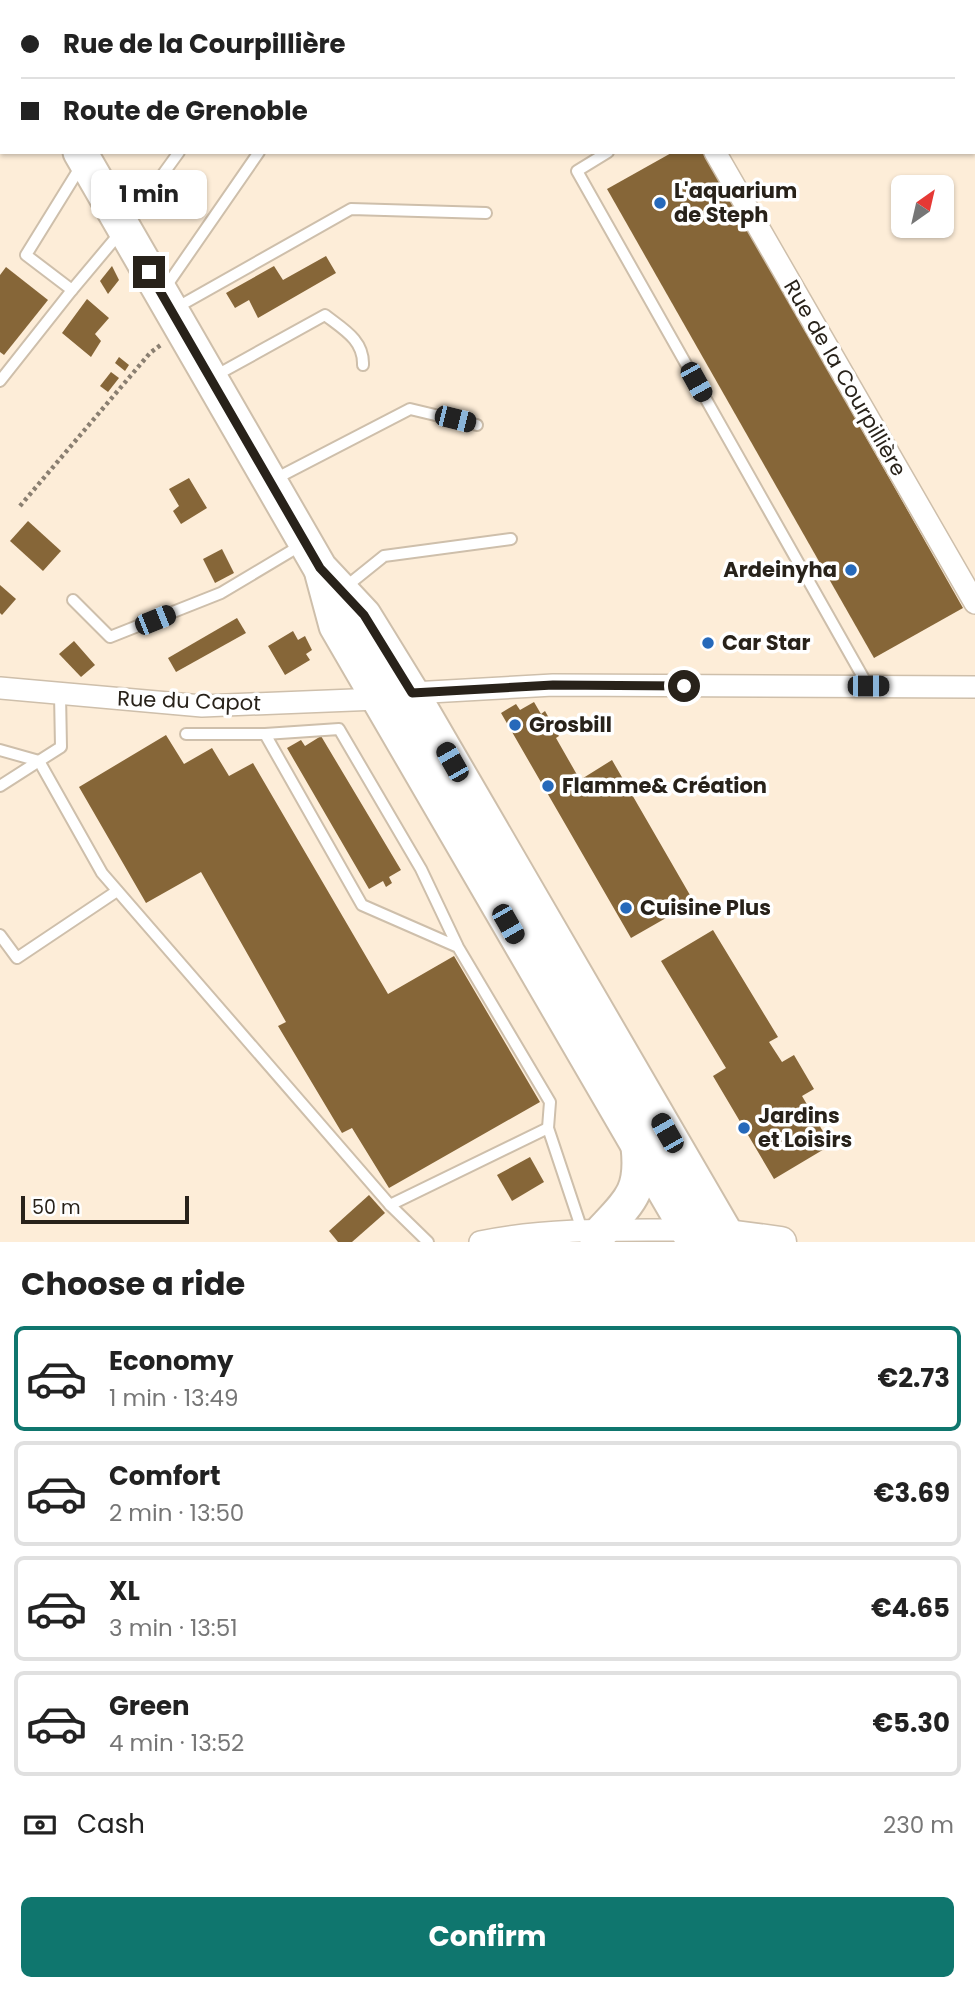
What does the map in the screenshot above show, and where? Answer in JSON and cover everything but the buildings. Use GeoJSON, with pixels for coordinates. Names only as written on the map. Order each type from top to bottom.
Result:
{"type":"FeatureCollection","features":[{"type":"Feature","properties":{"kind":"main road"},"geometry":{"type":"LineString","coordinates":[[82,156],[322,567],[364,615],[412,693],[707,1238]]}},
{"type":"Feature","properties":{"kind":"main road"},"geometry":{"type":"LineString","coordinates":[[322,567],[336,626],[638,1147],[707,1238]]}},
{"type":"Feature","properties":{"kind":"main road"},"geometry":{"type":"LineString","coordinates":[[508,924],[568,998],[674,1174],[707,1238]]}},
{"type":"Feature","properties":{"kind":"main road"},"geometry":{"type":"LineString","coordinates":[[591,1235],[633,1195],[641,1169],[638,1147]]}},
{"type":"Feature","properties":{"kind":"street","name":"Rue de la Courpillière"},"geometry":{"type":"LineString","coordinates":[[716,154],[975,603]]}},
{"type":"Feature","properties":{"kind":"street"},"geometry":{"type":"LineString","coordinates":[[412,693],[553,685],[975,687]]}},
{"type":"Feature","properties":{"kind":"street","name":"Rue du Capot"},"geometry":{"type":"LineString","coordinates":[[0,688],[202,706],[378,699]]}},
{"type":"Feature","properties":{"kind":"street"},"geometry":{"type":"LineString","coordinates":[[480,1242],[536,1234],[781,1242]]}},
{"type":"Feature","properties":{"kind":"lane"},"geometry":{"type":"LineString","coordinates":[[0,381],[124,228],[177,154]]}},
{"type":"Feature","properties":{"kind":"lane"},"geometry":{"type":"LineString","coordinates":[[172,311],[258,154]]}},
{"type":"Feature","properties":{"kind":"lane"},"geometry":{"type":"LineString","coordinates":[[602,154],[577,171],[868,686]]}},
{"type":"Feature","properties":{"kind":"lane"},"geometry":{"type":"LineString","coordinates":[[72,290],[26,256],[82,156]]}},
{"type":"Feature","properties":{"kind":"lane"},"geometry":{"type":"LineString","coordinates":[[172,311],[351,209],[486,213]]}},
{"type":"Feature","properties":{"kind":"lane"},"geometry":{"type":"LineString","coordinates":[[211,378],[325,315],[353,336],[363,355],[363,365]]}},
{"type":"Feature","properties":{"kind":"lane"},"geometry":{"type":"LineString","coordinates":[[270,481],[410,409],[477,425]]}},
{"type":"Feature","properties":{"kind":"lane"},"geometry":{"type":"LineString","coordinates":[[73,600],[110,637],[221,593],[322,567],[511,538]]}},
{"type":"Feature","properties":{"kind":"lane"},"geometry":{"type":"LineString","coordinates":[[0,786],[61,747],[60,694]]}},
{"type":"Feature","properties":{"kind":"lane"},"geometry":{"type":"LineString","coordinates":[[186,734],[265,734],[338,729],[421,869],[458,947],[550,1102],[548,1128],[573,1210],[591,1235]]}},
{"type":"Feature","properties":{"kind":"lane"},"geometry":{"type":"LineString","coordinates":[[265,734],[362,905],[458,947]]}},
{"type":"Feature","properties":{"kind":"lane"},"geometry":{"type":"LineString","coordinates":[[0,750],[39,761],[102,873],[390,1205],[428,1242]]}},
{"type":"Feature","properties":{"kind":"lane"},"geometry":{"type":"LineString","coordinates":[[0,936],[18,958],[117,891]]}},
{"type":"Feature","properties":{"kind":"lane"},"geometry":{"type":"LineString","coordinates":[[390,1205],[548,1128]]}},
{"type":"Feature","properties":{"kind":"path"},"geometry":{"type":"LineString","coordinates":[[20,506],[150,354],[172,311]]}},
{"type":"Feature","properties":{"kind":"place","name":"L'aquarium de Steph"},"geometry":{"type":"Point","coordinates":[660,203]}},
{"type":"Feature","properties":{"kind":"place","name":"Ardeinyha"},"geometry":{"type":"Point","coordinates":[851,570]}},
{"type":"Feature","properties":{"kind":"place","name":"Car Star"},"geometry":{"type":"Point","coordinates":[708,643]}},
{"type":"Feature","properties":{"kind":"place","name":"Grosbill"},"geometry":{"type":"Point","coordinates":[515,725]}},
{"type":"Feature","properties":{"kind":"place","name":"Flamme& Création"},"geometry":{"type":"Point","coordinates":[548,786]}},
{"type":"Feature","properties":{"kind":"place","name":"Cuisine Plus"},"geometry":{"type":"Point","coordinates":[626,908]}},
{"type":"Feature","properties":{"kind":"place","name":"Jardins et Loisirs"},"geometry":{"type":"Point","coordinates":[744,1128]}},
{"type":"Feature","properties":{"kind":"route"},"geometry":{"type":"LineString","coordinates":[[149,272],[320,568],[364,615],[412,693],[553,685],[684,686]]}}]}
